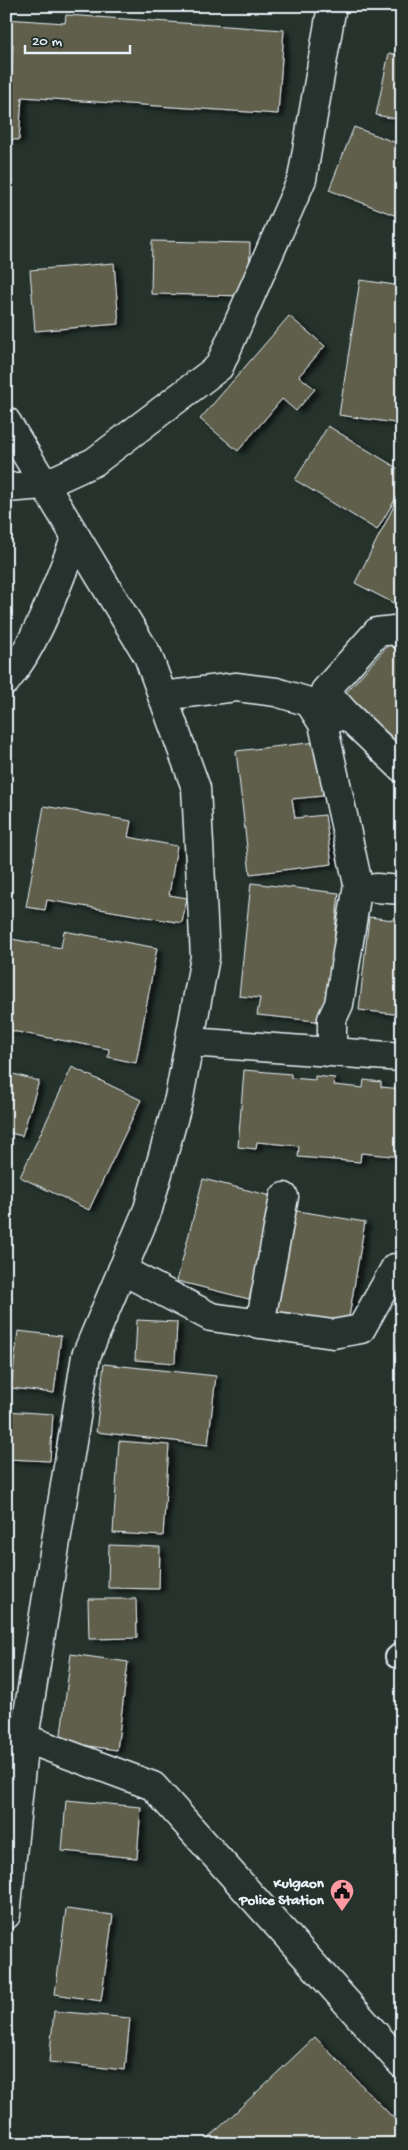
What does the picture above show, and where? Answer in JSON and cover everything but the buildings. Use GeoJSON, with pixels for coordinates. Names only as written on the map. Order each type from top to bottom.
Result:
{"type":"FeatureCollection","features":[{"type":"Feature","properties":{"kind":"street"},"geometry":{"type":"LineString","coordinates":[[6,488],[44,485],[94,462],[219,367],[302,179],[332,6]]}},
{"type":"Feature","properties":{"kind":"street"},"geometry":{"type":"LineString","coordinates":[[6,421],[148,656],[196,788],[205,957],[178,1098],[148,1209],[86,1356],[24,1738],[7,1909]]}},
{"type":"Feature","properties":{"kind":"street"},"geometry":{"type":"LineString","coordinates":[[6,681],[18,666],[55,590],[76,537]]}},
{"type":"Feature","properties":{"kind":"street"},"geometry":{"type":"LineString","coordinates":[[339,1052],[346,1019],[339,1004],[358,884],[334,719],[325,691],[377,632],[394,630],[402,635]]}},
{"type":"Feature","properties":{"kind":"street"},"geometry":{"type":"LineString","coordinates":[[162,696],[236,686],[276,692],[309,702],[402,768]]}},
{"type":"Feature","properties":{"kind":"street"},"geometry":{"type":"LineString","coordinates":[[190,1042],[402,1057]]}},
{"type":"Feature","properties":{"kind":"street"},"geometry":{"type":"LineString","coordinates":[[260,1324],[284,1197]]}},
{"type":"Feature","properties":{"kind":"street"},"geometry":{"type":"LineString","coordinates":[[122,1270],[211,1317],[333,1334],[361,1329],[395,1268]]}},
{"type":"Feature","properties":{"kind":"street"},"geometry":{"type":"LineString","coordinates":[[24,1738],[152,1786],[402,2064]]}},
{"type":"Feature","properties":{"kind":"place","name":"Kulgaon Police Station"},"geometry":{"type":"Point","coordinates":[342,1912]}}]}
